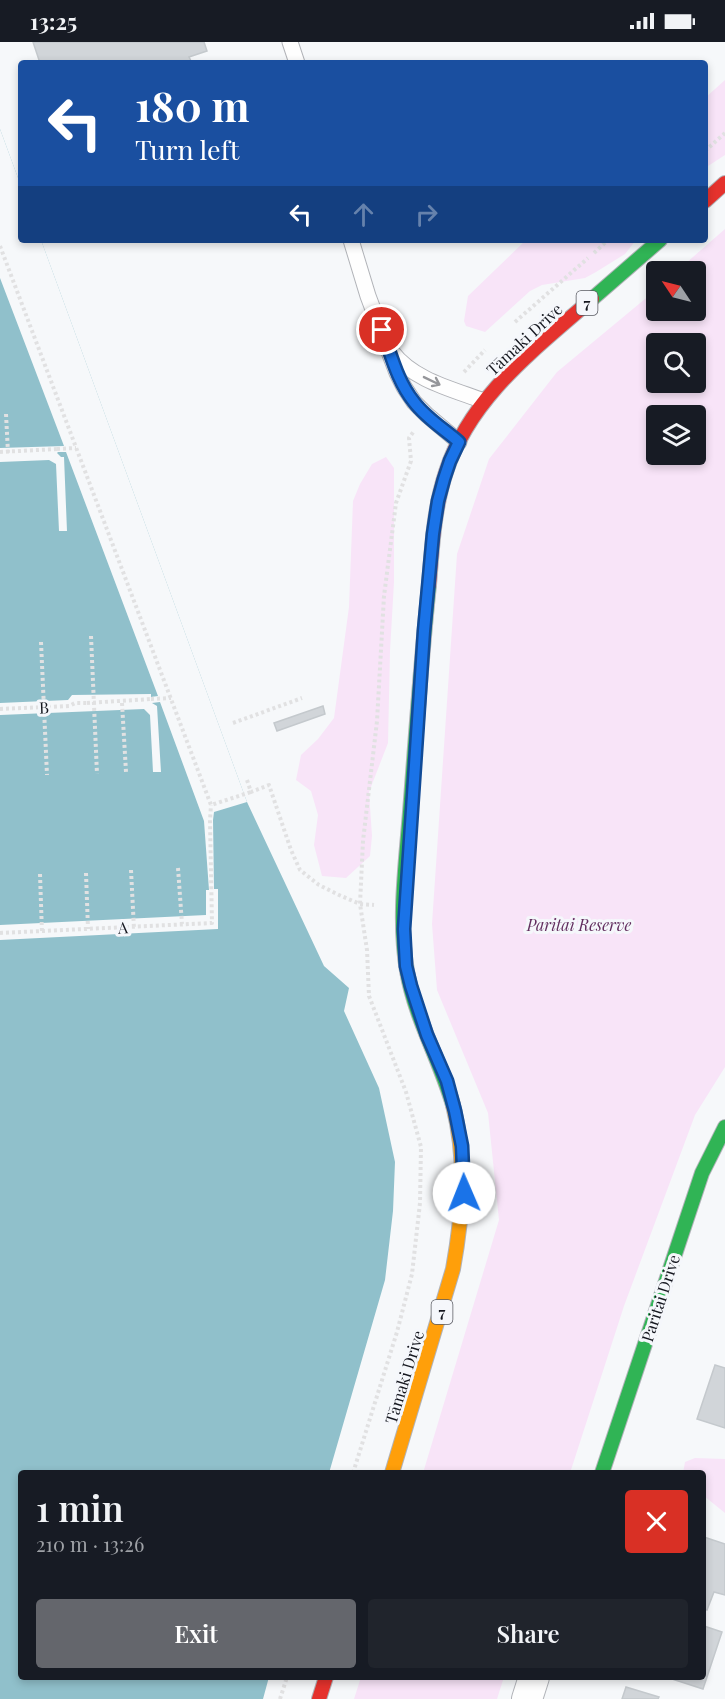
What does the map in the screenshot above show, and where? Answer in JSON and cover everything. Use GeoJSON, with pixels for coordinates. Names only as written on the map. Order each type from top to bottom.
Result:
{"type":"FeatureCollection","features":[{"type":"Feature","properties":{"kind":"main road"},"geometry":{"type":"LineString","coordinates":[[708,198],[725,183]]}},
{"type":"Feature","properties":{"kind":"main road","name":"Tāmaki Drive"},"geometry":{"type":"LineString","coordinates":[[393,1470],[453,1269],[461,1227],[464,1178],[462,1146],[447,1081],[419,1011],[406,966],[404,908],[426,608],[438,501],[450,461],[484,401],[514,367],[657,243]]}},
{"type":"Feature","properties":{"kind":"main road","name":"Paritai Drive"},"geometry":{"type":"LineString","coordinates":[[603,1470],[702,1173],[725,1127]]}},
{"type":"Feature","properties":{"kind":"main road"},"geometry":{"type":"LineString","coordinates":[[319,1699],[325,1680]]}},
{"type":"Feature","properties":{"kind":"street"},"geometry":{"type":"LineString","coordinates":[[527,1699],[533,1680]]}},
{"type":"Feature","properties":{"kind":"lane"},"geometry":{"type":"LineString","coordinates":[[290,42],[296,60]]}},
{"type":"Feature","properties":{"kind":"lane"},"geometry":{"type":"LineString","coordinates":[[352,243],[368,296],[397,373],[414,402],[459,442]]}},
{"type":"Feature","properties":{"kind":"lane"},"geometry":{"type":"LineString","coordinates":[[388,347],[401,362],[429,380],[484,401]]}},
{"type":"Feature","properties":{"kind":"path"},"geometry":{"type":"LineString","coordinates":[[708,148],[725,134]]}},
{"type":"Feature","properties":{"kind":"path"},"geometry":{"type":"LineString","coordinates":[[0,246],[211,805],[269,785],[300,870],[319,885],[360,904],[404,908]]}},
{"type":"Feature","properties":{"kind":"path"},"geometry":{"type":"LineString","coordinates":[[6,414],[8,453]]}},
{"type":"Feature","properties":{"kind":"path"},"geometry":{"type":"LineString","coordinates":[[0,452],[76,448]]}},
{"type":"Feature","properties":{"kind":"path"},"geometry":{"type":"LineString","coordinates":[[91,636],[97,774]]}},
{"type":"Feature","properties":{"kind":"path"},"geometry":{"type":"LineString","coordinates":[[41,642],[47,775]]}},
{"type":"Feature","properties":{"kind":"path","name":"B"},"geometry":{"type":"LineString","coordinates":[[0,709],[171,698]]}},
{"type":"Feature","properties":{"kind":"path"},"geometry":{"type":"LineString","coordinates":[[233,723],[302,698]]}},
{"type":"Feature","properties":{"kind":"path"},"geometry":{"type":"LineString","coordinates":[[122,703],[126,772]]}},
{"type":"Feature","properties":{"kind":"path"},"geometry":{"type":"LineString","coordinates":[[247,780],[251,792]]}},
{"type":"Feature","properties":{"kind":"path","name":"A"},"geometry":{"type":"LineString","coordinates":[[0,933],[212,923],[211,805]]}},
{"type":"Feature","properties":{"kind":"path"},"geometry":{"type":"LineString","coordinates":[[178,868],[182,926]]}},
{"type":"Feature","properties":{"kind":"path"},"geometry":{"type":"LineString","coordinates":[[131,870],[134,929]]}},
{"type":"Feature","properties":{"kind":"path"},"geometry":{"type":"LineString","coordinates":[[86,873],[88,931]]}},
{"type":"Feature","properties":{"kind":"path"},"geometry":{"type":"LineString","coordinates":[[40,874],[42,934]]}},
{"type":"Feature","properties":{"kind":"path"},"geometry":{"type":"LineString","coordinates":[[280,1699],[286,1680]]}},
{"type":"Feature","properties":{"kind":"green space"},"geometry":{"type":"Polygon","coordinates":[[[725,80],[725,155],[708,166],[708,95],[725,80]]]}},
{"type":"Feature","properties":{"kind":"green space","name":"Paritai Reserve"},"geometry":{"type":"Polygon","coordinates":[[[725,229],[725,1067],[695,1115],[624,1306],[571,1470],[424,1470],[499,1220],[488,1113],[437,990],[432,924],[457,554],[489,459],[557,372],[646,298],[646,321],[706,321],[706,261],[688,261],[725,229]]]}},
{"type":"Feature","properties":{"kind":"green space"},"geometry":{"type":"Polygon","coordinates":[[[523,243],[634,243],[625,254],[585,278],[542,285],[530,291],[485,332],[466,326],[464,321],[468,296],[523,243]]]}},
{"type":"Feature","properties":{"kind":"green space"},"geometry":{"type":"Polygon","coordinates":[[[386,457],[394,468],[394,582],[388,743],[369,792],[372,836],[370,856],[346,878],[322,876],[314,845],[318,815],[311,791],[296,780],[301,755],[318,739],[334,718],[349,607],[353,501],[372,464],[386,457]]]}},
{"type":"Feature","properties":{"kind":"green space"},"geometry":{"type":"Polygon","coordinates":[[[695,1458],[725,1459],[725,1513],[706,1498],[706,1470],[684,1470],[685,1462],[695,1458]]]}},
{"type":"Feature","properties":{"kind":"green space"},"geometry":{"type":"Polygon","coordinates":[[[360,1680],[503,1680],[497,1699],[354,1699],[360,1680]]]}},
{"type":"Feature","properties":{"kind":"water"},"geometry":{"type":"Polygon","coordinates":[[[0,129],[18,178],[18,243],[42,243],[247,802],[324,966],[349,988],[344,1011],[379,1088],[395,1162],[393,1211],[385,1280],[330,1470],[18,1470],[18,1680],[268,1680],[263,1699],[0,1699],[0,129]]]}},
{"type":"Feature","properties":{"kind":"pier"},"geometry":{"type":"Polygon","coordinates":[[[0,129],[18,178],[18,243],[42,243],[247,802],[214,812],[214,889],[218,889],[218,929],[0,940],[0,925],[206,915],[206,890],[209,890],[204,821],[160,702],[152,703],[157,706],[161,772],[153,772],[150,715],[144,709],[0,715],[0,703],[68,700],[72,695],[151,694],[151,697],[158,696],[66,452],[57,453],[64,457],[67,531],[59,531],[56,464],[49,460],[0,462],[0,448],[64,446],[0,278],[0,129]]]}},
{"type":"Feature","properties":{"kind":"building"},"geometry":{"type":"Polygon","coordinates":[[[33,42],[204,42],[207,51],[189,57],[190,60],[39,60],[33,42]]]}},
{"type":"Feature","properties":{"kind":"building"},"geometry":{"type":"Polygon","coordinates":[[[323,706],[325,714],[277,731],[274,723],[323,706]]]}},
{"type":"Feature","properties":{"kind":"building"},"geometry":{"type":"Polygon","coordinates":[[[715,1365],[725,1368],[725,1428],[697,1419],[715,1365]]]}},
{"type":"Feature","properties":{"kind":"building"},"geometry":{"type":"Polygon","coordinates":[[[706,1538],[725,1544],[725,1595],[714,1592],[707,1610],[706,1538]]]}},
{"type":"Feature","properties":{"kind":"building"},"geometry":{"type":"Polygon","coordinates":[[[706,1627],[722,1632],[706,1680],[706,1627]]]}},
{"type":"Feature","properties":{"kind":"building"},"geometry":{"type":"Polygon","coordinates":[[[675,1680],[706,1680],[703,1689],[675,1680]]]}},
{"type":"Feature","properties":{"kind":"building"},"geometry":{"type":"Polygon","coordinates":[[[626,1687],[659,1697],[658,1699],[622,1699],[626,1687]]]}},
{"type":"Feature","properties":{"kind":"traffic: fast"},"geometry":{"type":"LineString","coordinates":[[592,299],[657,243]]}},
{"type":"Feature","properties":{"kind":"traffic: fast"},"geometry":{"type":"LineString","coordinates":[[429,585],[405,871],[403,932],[411,988],[453,1105]]}},
{"type":"Feature","properties":{"kind":"traffic: fast"},"geometry":{"type":"LineString","coordinates":[[603,1470],[702,1173],[725,1127]]}},
{"type":"Feature","properties":{"kind":"traffic: slow"},"geometry":{"type":"LineString","coordinates":[[393,1470],[453,1269],[462,1187],[460,1146],[453,1105]]}},
{"type":"Feature","properties":{"kind":"traffic: jam"},"geometry":{"type":"LineString","coordinates":[[708,198],[725,183]]}},
{"type":"Feature","properties":{"kind":"traffic: jam"},"geometry":{"type":"LineString","coordinates":[[429,585],[434,528],[446,472],[471,420],[507,376],[592,299]]}},
{"type":"Feature","properties":{"kind":"traffic: jam"},"geometry":{"type":"LineString","coordinates":[[319,1699],[325,1680]]}},
{"type":"Feature","properties":{"kind":"route"},"geometry":{"type":"LineString","coordinates":[[382,330],[397,373],[414,402],[459,442],[444,479],[433,534],[424,631],[404,929],[406,966],[411,986],[427,1035],[447,1081],[455,1111],[462,1146],[464,1193]]}}]}
